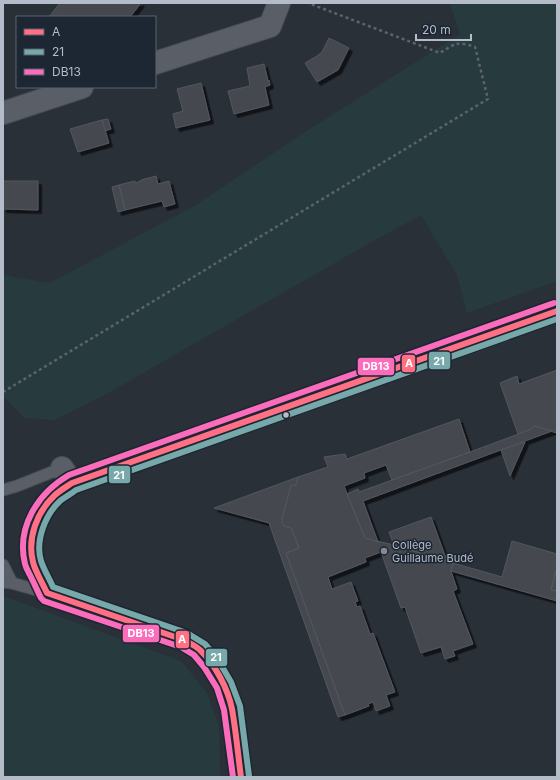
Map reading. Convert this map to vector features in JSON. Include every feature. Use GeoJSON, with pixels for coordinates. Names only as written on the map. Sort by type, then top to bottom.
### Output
{"type":"FeatureCollection","features":[{"type":"Feature","properties":{"kind":"street"},"geometry":{"type":"LineString","coordinates":[[156,63],[270,26],[279,3]]}},
{"type":"Feature","properties":{"kind":"street"},"geometry":{"type":"LineString","coordinates":[[3,113],[79,88]]}},
{"type":"Feature","properties":{"kind":"street"},"geometry":{"type":"LineString","coordinates":[[67,476],[557,311]]}},
{"type":"Feature","properties":{"kind":"lane"},"geometry":{"type":"LineString","coordinates":[[3,490],[67,476]]}},
{"type":"Feature","properties":{"kind":"lane"},"geometry":{"type":"LineString","coordinates":[[47,593],[33,562],[31,544],[35,525],[42,511],[67,476]]}},
{"type":"Feature","properties":{"kind":"lane"},"geometry":{"type":"LineString","coordinates":[[3,565],[8,582],[47,593],[184,640],[199,649],[218,674],[228,696],[232,708],[240,769]]}},
{"type":"Feature","properties":{"kind":"path"},"geometry":{"type":"LineString","coordinates":[[3,392],[488,99],[475,47],[463,43],[455,44],[440,53],[308,3]]}},
{"type":"Feature","properties":{"kind":"green space"},"geometry":{"type":"Polygon","coordinates":[[[450,3],[557,3],[557,281],[467,313],[457,275],[421,215],[112,391],[54,420],[25,418],[3,396],[3,275],[50,283],[196,205],[302,134],[460,34],[450,3]]]}},
{"type":"Feature","properties":{"kind":"green space"},"geometry":{"type":"Polygon","coordinates":[[[3,596],[181,661],[207,693],[219,726],[220,777],[3,777],[3,596]]]}},
{"type":"Feature","properties":{"kind":"building"},"geometry":{"type":"Polygon","coordinates":[[[60,3],[141,3],[131,16],[50,16],[60,3]]]}},
{"type":"Feature","properties":{"kind":"building"},"geometry":{"type":"Polygon","coordinates":[[[329,38],[349,48],[338,70],[317,82],[305,63],[322,52],[329,38]]]}},
{"type":"Feature","properties":{"kind":"building"},"geometry":{"type":"Polygon","coordinates":[[[264,64],[270,85],[265,87],[269,105],[234,114],[228,91],[250,86],[247,68],[264,64]]]}},
{"type":"Feature","properties":{"kind":"building"},"geometry":{"type":"Polygon","coordinates":[[[201,83],[210,120],[176,128],[173,114],[183,111],[177,89],[201,83]]]}},
{"type":"Feature","properties":{"kind":"building"},"geometry":{"type":"Polygon","coordinates":[[[108,119],[111,129],[105,131],[102,120],[108,119]]]}},
{"type":"Feature","properties":{"kind":"building"},"geometry":{"type":"Polygon","coordinates":[[[102,120],[109,143],[78,152],[70,129],[102,120]]]}},
{"type":"Feature","properties":{"kind":"building"},"geometry":{"type":"Polygon","coordinates":[[[156,176],[158,184],[169,181],[175,204],[164,207],[162,201],[125,210],[119,185],[135,181],[135,183],[156,176]]]}},
{"type":"Feature","properties":{"kind":"building"},"geometry":{"type":"Polygon","coordinates":[[[3,181],[38,181],[38,210],[3,209],[3,181]]]}},
{"type":"Feature","properties":{"kind":"building"},"geometry":{"type":"Polygon","coordinates":[[[119,185],[125,210],[118,212],[112,187],[119,185]]]}},
{"type":"Feature","properties":{"kind":"building"},"geometry":{"type":"Polygon","coordinates":[[[557,370],[557,433],[534,426],[532,429],[518,434],[500,383],[517,376],[519,384],[557,370]]]}},
{"type":"Feature","properties":{"kind":"building"},"geometry":{"type":"Polygon","coordinates":[[[459,419],[470,452],[392,480],[386,465],[364,473],[365,478],[344,486],[365,538],[453,563],[451,571],[457,589],[453,591],[473,644],[453,651],[455,656],[445,659],[441,647],[421,653],[405,607],[401,608],[381,552],[365,558],[366,562],[328,577],[332,589],[351,582],[358,601],[355,602],[357,607],[360,606],[370,634],[373,633],[395,692],[386,695],[390,706],[376,711],[373,702],[368,704],[369,706],[345,715],[286,553],[299,548],[291,528],[284,526],[282,522],[291,485],[296,485],[298,477],[328,467],[324,457],[345,454],[347,459],[459,419]]]}},
{"type":"Feature","properties":{"kind":"building"},"geometry":{"type":"Polygon","coordinates":[[[534,426],[552,431],[363,501],[378,542],[365,538],[347,494],[358,489],[359,492],[470,452],[532,429],[534,426]]]}},
{"type":"Feature","properties":{"kind":"building"},"geometry":{"type":"Polygon","coordinates":[[[525,442],[510,476],[501,450],[525,442]]]}},
{"type":"Feature","properties":{"kind":"building"},"geometry":{"type":"Polygon","coordinates":[[[298,477],[296,485],[291,485],[282,522],[284,526],[291,528],[299,548],[286,553],[345,715],[338,717],[269,523],[214,508],[298,477]]]}},
{"type":"Feature","properties":{"kind":"building"},"geometry":{"type":"Polygon","coordinates":[[[431,517],[447,561],[394,545],[389,532],[431,517]]]}},
{"type":"Feature","properties":{"kind":"building"},"geometry":{"type":"Polygon","coordinates":[[[512,541],[557,554],[557,567],[551,590],[557,591],[557,601],[451,571],[453,563],[502,577],[512,541]]]}},
{"type":"Feature","properties":{"kind":"building"},"geometry":{"type":"Polygon","coordinates":[[[557,567],[557,591],[551,590],[557,567]]]}},
{"type":"Feature","properties":{"kind":"transit line","name":"DB13"},"geometry":{"type":"LineString","coordinates":[[233,777],[224,710],[217,688],[204,667],[194,655],[181,647],[44,601],[41,598],[26,567],[23,550],[27,524],[39,501],[58,482],[69,475],[554,303]]}},
{"type":"Feature","properties":{"kind":"transit line","name":"A"},"geometry":{"type":"LineString","coordinates":[[241,777],[235,726],[230,701],[216,670],[200,650],[184,640],[47,593],[35,569],[31,553],[31,544],[38,518],[48,502],[56,494],[72,483],[557,311]]}},
{"type":"Feature","properties":{"kind":"transit line","name":"21"},"geometry":{"type":"LineString","coordinates":[[249,776],[240,706],[231,682],[217,658],[205,644],[187,633],[53,587],[42,564],[39,553],[40,537],[50,513],[60,501],[76,490],[557,319]]}},
{"type":"Feature","properties":{"kind":"place","name":"Collège Guillaume Budé"},"geometry":{"type":"Point","coordinates":[384,551]}}]}
